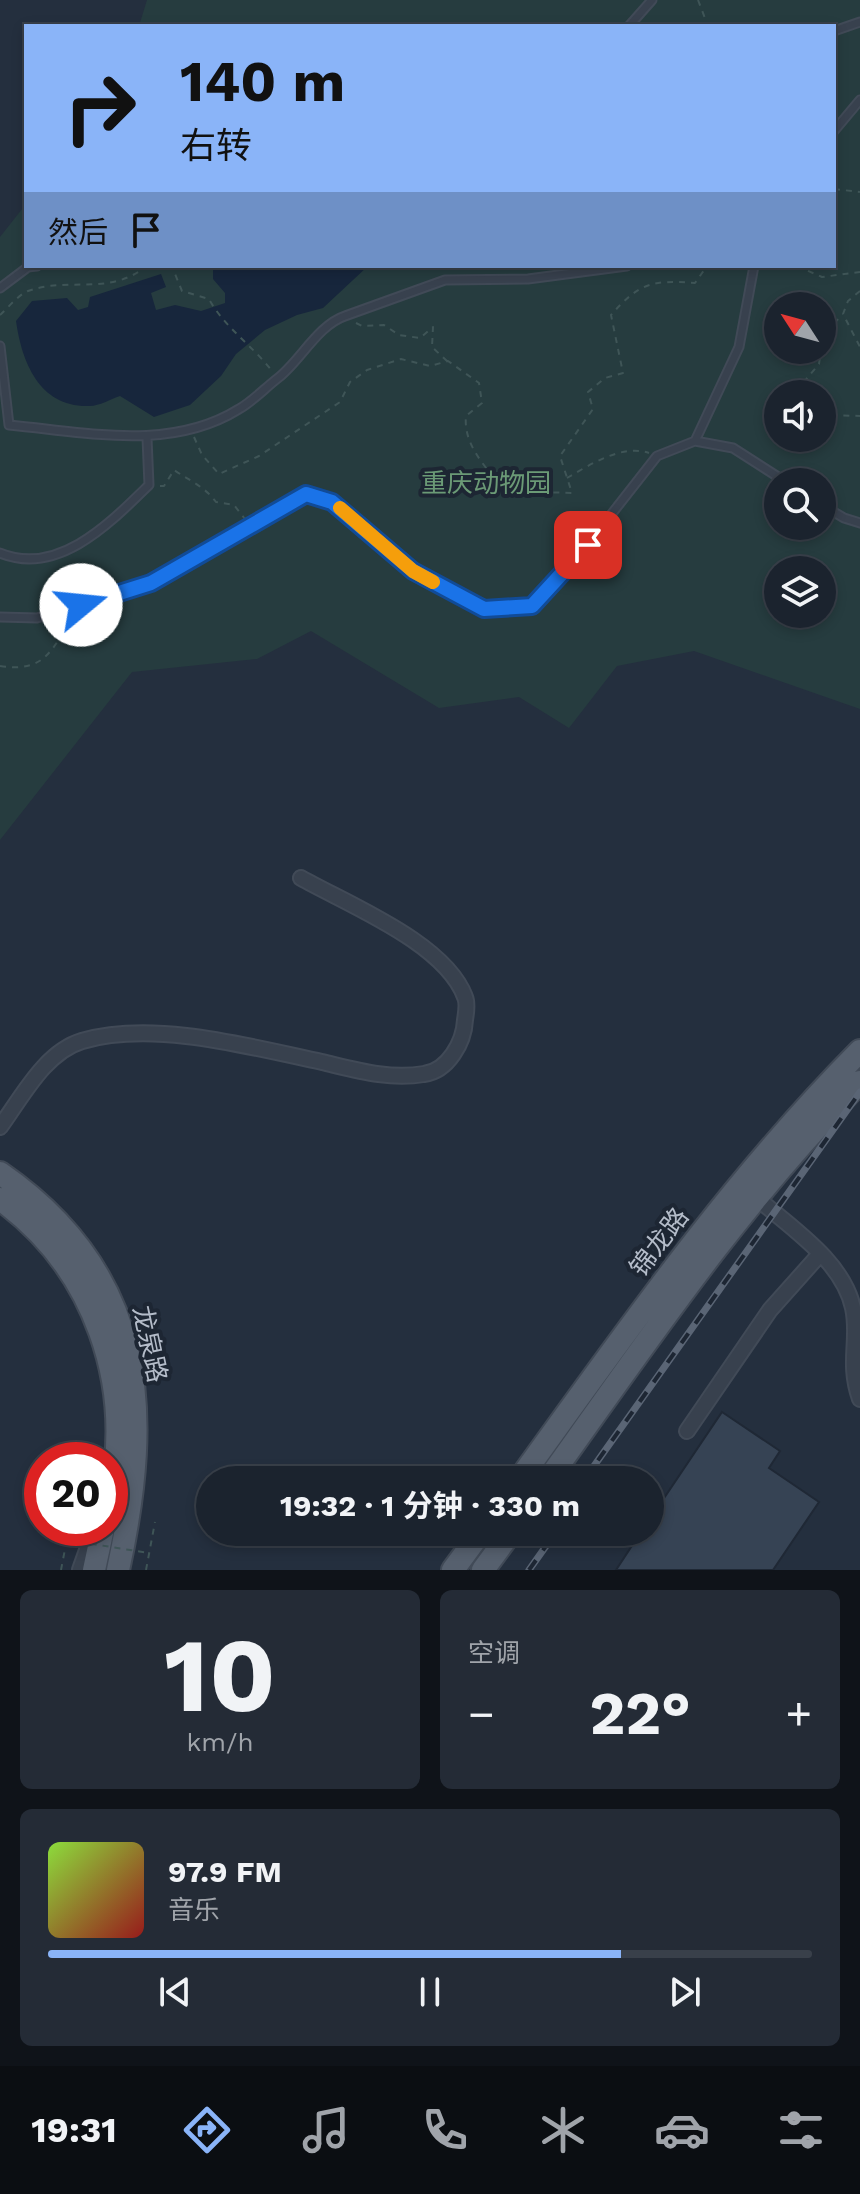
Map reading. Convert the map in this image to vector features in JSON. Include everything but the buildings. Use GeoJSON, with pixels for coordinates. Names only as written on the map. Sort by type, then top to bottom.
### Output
{"type":"FeatureCollection","features":[{"type":"Feature","properties":{"kind":"main road","name":"锦龙路"},"geometry":{"type":"LineString","coordinates":[[529,1466],[686,1250],[804,1108],[860,1051]]}},
{"type":"Feature","properties":{"kind":"main road","name":"锦龙路"},"geometry":{"type":"LineString","coordinates":[[558,1466],[703,1263],[820,1122],[860,1082]]}},
{"type":"Feature","properties":{"kind":"main road","name":"龙泉路"},"geometry":{"type":"LineString","coordinates":[[0,1173],[38,1200],[77,1240],[111,1297],[132,1369],[134,1420],[130,1515],[118,1570]]}},
{"type":"Feature","properties":{"kind":"main road","name":"龙泉路"},"geometry":{"type":"LineString","coordinates":[[0,1199],[23,1216],[59,1254],[93,1307],[113,1373],[113,1442]]}},
{"type":"Feature","properties":{"kind":"main road"},"geometry":{"type":"LineString","coordinates":[[94,1570],[99,1546]]}},
{"type":"Feature","properties":{"kind":"main road"},"geometry":{"type":"LineString","coordinates":[[455,1566],[470,1546]]}},
{"type":"Feature","properties":{"kind":"main road"},"geometry":{"type":"LineString","coordinates":[[483,1570],[501,1546]]}},
{"type":"Feature","properties":{"kind":"street"},"geometry":{"type":"LineString","coordinates":[[0,1127],[54,1057],[66,1047],[94,1038],[148,1033],[262,1049],[386,1076],[428,1074],[454,1055],[465,1030],[467,999],[452,972],[394,930],[301,878]]}},
{"type":"Feature","properties":{"kind":"street"},"geometry":{"type":"LineString","coordinates":[[757,1198],[820,1254],[841,1278],[853,1307],[852,1357],[860,1399]]}},
{"type":"Feature","properties":{"kind":"street"},"geometry":{"type":"LineString","coordinates":[[687,1431],[770,1310],[820,1254]]}},
{"type":"Feature","properties":{"kind":"street"},"geometry":{"type":"LineString","coordinates":[[128,1570],[130,1515]]}},
{"type":"Feature","properties":{"kind":"street"},"geometry":{"type":"LineString","coordinates":[[82,1570],[90,1546]]}},
{"type":"Feature","properties":{"kind":"lane"},"geometry":{"type":"LineString","coordinates":[[631,24],[652,0]]}},
{"type":"Feature","properties":{"kind":"lane"},"geometry":{"type":"LineString","coordinates":[[836,30],[860,22]]}},
{"type":"Feature","properties":{"kind":"lane"},"geometry":{"type":"LineString","coordinates":[[836,129],[860,100]]}},
{"type":"Feature","properties":{"kind":"lane"},"geometry":{"type":"LineString","coordinates":[[0,288],[27,268]]}},
{"type":"Feature","properties":{"kind":"lane"},"geometry":{"type":"LineString","coordinates":[[0,346],[9,425],[147,438],[191,429],[238,410],[294,365],[334,320],[445,280],[528,279],[612,268]]}},
{"type":"Feature","properties":{"kind":"lane"},"geometry":{"type":"LineString","coordinates":[[695,441],[739,347],[754,268]]}},
{"type":"Feature","properties":{"kind":"lane"},"geometry":{"type":"LineString","coordinates":[[0,553],[20,561],[62,555],[149,485],[147,438]]}},
{"type":"Feature","properties":{"kind":"lane"},"geometry":{"type":"LineString","coordinates":[[0,617],[37,618],[151,583],[306,494],[332,502],[413,571],[484,609],[532,606],[570,567],[657,456],[695,441],[733,448],[764,468]]}},
{"type":"Feature","properties":{"kind":"lane"},"geometry":{"type":"LineString","coordinates":[[836,512],[860,523]]}},
{"type":"Feature","properties":{"kind":"path"},"geometry":{"type":"LineString","coordinates":[[698,0],[707,24]]}},
{"type":"Feature","properties":{"kind":"path"},"geometry":{"type":"LineString","coordinates":[[836,189],[860,192]]}},
{"type":"Feature","properties":{"kind":"path"},"geometry":{"type":"LineString","coordinates":[[0,315],[25,291],[60,286],[101,287],[136,275],[145,268]]}},
{"type":"Feature","properties":{"kind":"path"},"geometry":{"type":"LineString","coordinates":[[171,268],[182,291],[209,299],[217,314],[257,351],[277,379]]}},
{"type":"Feature","properties":{"kind":"path"},"geometry":{"type":"LineString","coordinates":[[345,316],[362,326],[384,325],[399,335],[420,338],[433,327],[432,347],[479,383],[482,403],[466,416],[465,432],[477,456],[505,491],[572,493],[560,456],[593,409],[588,392],[605,378],[623,373],[611,315],[624,300],[657,281],[695,283],[706,268]]}},
{"type":"Feature","properties":{"kind":"path"},"geometry":{"type":"LineString","coordinates":[[802,268],[822,277],[860,272]]}},
{"type":"Feature","properties":{"kind":"path"},"geometry":{"type":"LineString","coordinates":[[836,321],[848,301],[860,291]]}},
{"type":"Feature","properties":{"kind":"path"},"geometry":{"type":"LineString","coordinates":[[843,314],[860,347]]}},
{"type":"Feature","properties":{"kind":"path"},"geometry":{"type":"LineString","coordinates":[[191,429],[202,455],[219,474],[259,456],[340,402],[350,382],[367,370],[401,359],[430,366],[448,361]]}},
{"type":"Feature","properties":{"kind":"path"},"geometry":{"type":"LineString","coordinates":[[806,380],[819,364]]}},
{"type":"Feature","properties":{"kind":"path"},"geometry":{"type":"LineString","coordinates":[[836,415],[860,416]]}},
{"type":"Feature","properties":{"kind":"path"},"geometry":{"type":"LineString","coordinates":[[567,478],[597,461],[635,448],[657,456]]}},
{"type":"Feature","properties":{"kind":"path"},"geometry":{"type":"LineString","coordinates":[[149,485],[164,486],[174,470],[203,486],[216,502],[234,505],[250,526]]}},
{"type":"Feature","properties":{"kind":"path"},"geometry":{"type":"LineString","coordinates":[[0,666],[19,669],[38,665],[50,653],[81,605]]}},
{"type":"Feature","properties":{"kind":"path"},"geometry":{"type":"LineString","coordinates":[[146,1570],[155,1522]]}},
{"type":"Feature","properties":{"kind":"path"},"geometry":{"type":"LineString","coordinates":[[61,1570],[66,1546]]}},
{"type":"Feature","properties":{"kind":"path"},"geometry":{"type":"LineString","coordinates":[[105,1546],[149,1553]]}},
{"type":"Feature","properties":{"kind":"green space","name":"重庆动物园"},"geometry":{"type":"Polygon","coordinates":[[[147,0],[860,0],[860,709],[694,651],[617,666],[569,728],[519,697],[439,708],[311,631],[257,659],[132,672],[0,840],[0,237],[24,207],[24,268],[836,268],[836,24],[140,24],[147,0]]]}},
{"type":"Feature","properties":{"kind":"water"},"geometry":{"type":"Polygon","coordinates":[[[213,268],[366,268],[323,308],[297,315],[265,330],[236,354],[221,376],[190,405],[154,417],[120,396],[94,406],[73,405],[58,399],[36,380],[29,367],[16,321],[32,301],[67,298],[78,310],[88,307],[90,297],[161,274],[166,287],[151,293],[156,310],[175,305],[201,311],[225,303],[225,293],[213,279],[213,268]]]}},
{"type":"Feature","properties":{"kind":"railway"},"geometry":{"type":"LineString","coordinates":[[594,1466],[860,1092]]}},
{"type":"Feature","properties":{"kind":"railway"},"geometry":{"type":"LineString","coordinates":[[529,1570],[546,1546]]}},
{"type":"Feature","properties":{"kind":"slow traffic"},"geometry":{"type":"LineString","coordinates":[[340,508],[413,571],[433,582]]}},
{"type":"Feature","properties":{"kind":"route"},"geometry":{"type":"LineString","coordinates":[[81,605],[151,583],[306,494],[332,502],[413,571],[484,609],[532,606],[588,545]]}}]}
